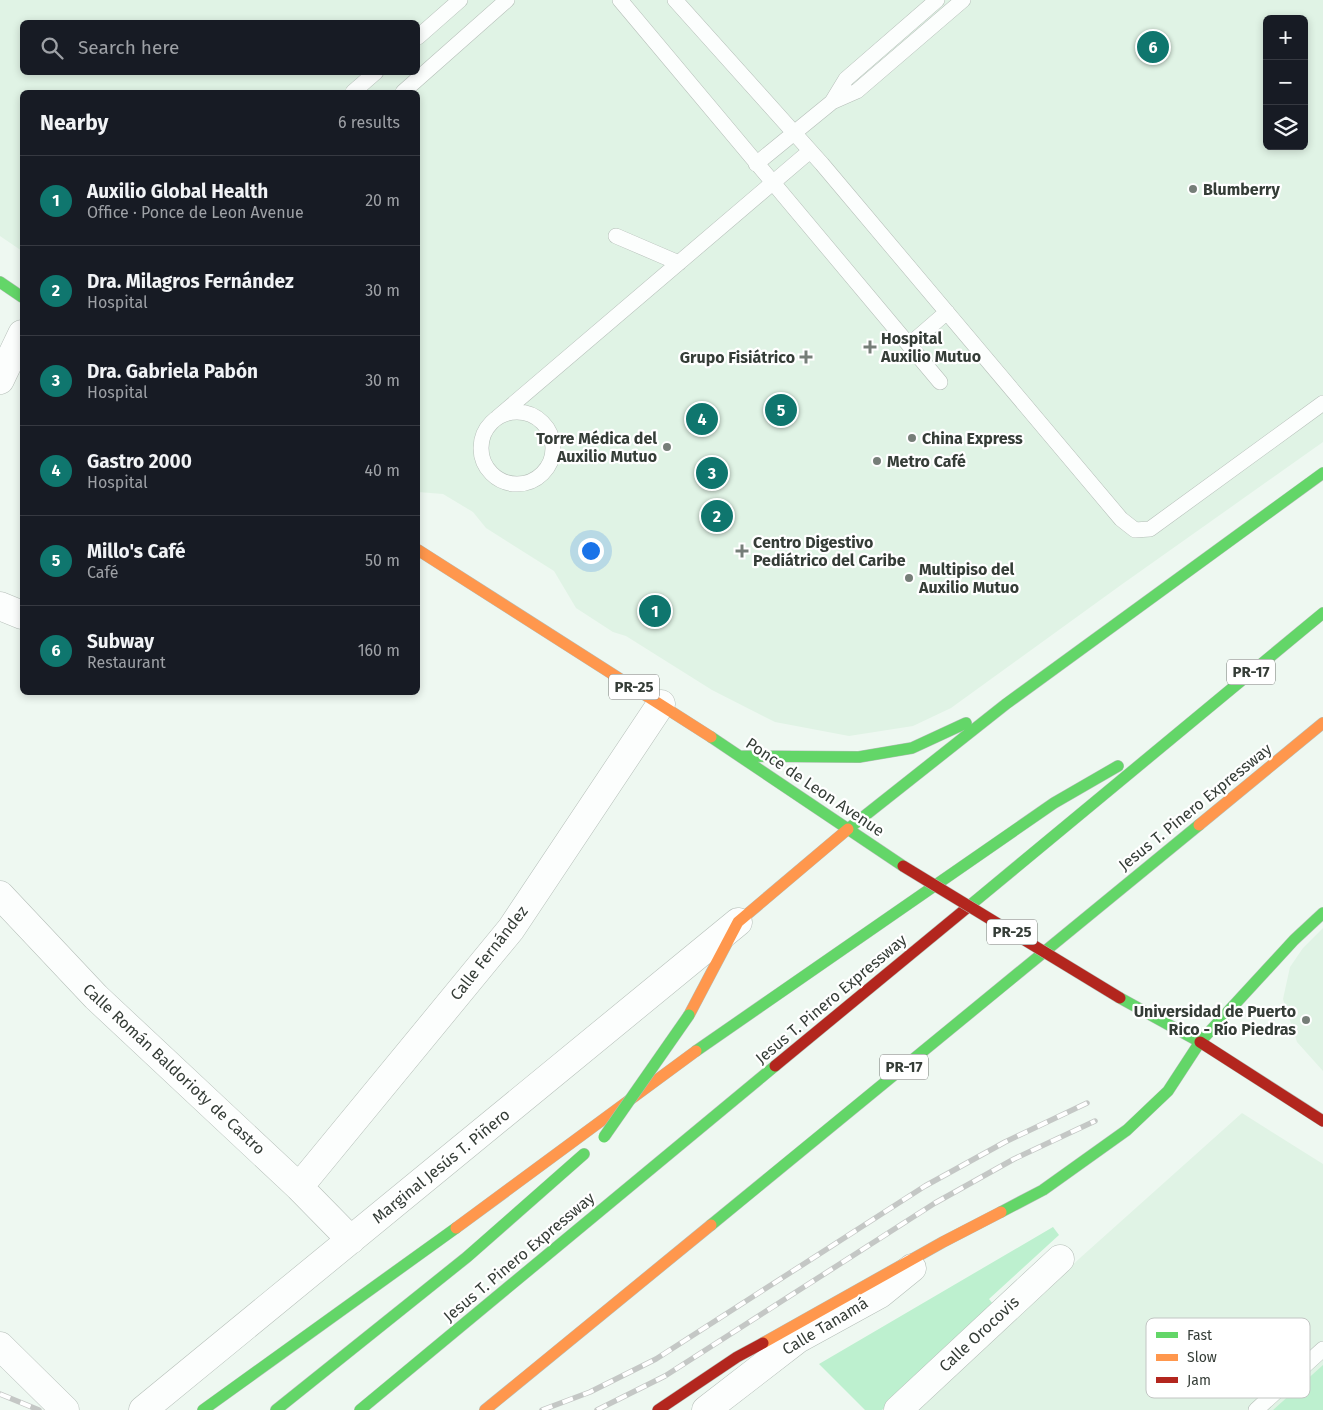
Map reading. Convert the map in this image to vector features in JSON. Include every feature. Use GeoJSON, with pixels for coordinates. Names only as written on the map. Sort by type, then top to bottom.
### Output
{"type":"FeatureCollection","features":[{"type":"Feature","properties":{"kind":"main road"},"geometry":{"type":"LineString","coordinates":[[0,282],[20,296]]}},
{"type":"Feature","properties":{"kind":"main road"},"geometry":{"type":"LineString","coordinates":[[276,1410],[467,1258],[597,1143],[689,1015],[738,922],[848,829],[1006,704],[1323,472]]}},
{"type":"Feature","properties":{"kind":"main road","name":"Ponce de Leon Avenue"},"geometry":{"type":"LineString","coordinates":[[420,551],[740,756],[903,866],[1120,998],[1200,1042]]}},
{"type":"Feature","properties":{"kind":"main road","name":"Jesus T. Pinero Expressway"},"geometry":{"type":"LineString","coordinates":[[360,1410],[1323,613]]}},
{"type":"Feature","properties":{"kind":"main road"},"geometry":{"type":"LineString","coordinates":[[740,756],[860,757],[912,748],[1006,704]]}},
{"type":"Feature","properties":{"kind":"main road","name":"Jesus T. Pinero Expressway"},"geometry":{"type":"LineString","coordinates":[[485,1410],[1323,723]]}},
{"type":"Feature","properties":{"kind":"main road"},"geometry":{"type":"LineString","coordinates":[[203,1410],[396,1273],[713,1040],[1045,808],[1180,731]]}},
{"type":"Feature","properties":{"kind":"main road"},"geometry":{"type":"LineString","coordinates":[[658,1410],[737,1357],[943,1242],[1043,1190],[1127,1130],[1168,1091],[1200,1042],[1294,940],[1323,914]]}},
{"type":"Feature","properties":{"kind":"main road","name":"PR-25"},"geometry":{"type":"LineString","coordinates":[[1200,1042],[1323,1121]]}},
{"type":"Feature","properties":{"kind":"street"},"geometry":{"type":"LineString","coordinates":[[0,380],[20,338]]}},
{"type":"Feature","properties":{"kind":"street"},"geometry":{"type":"LineString","coordinates":[[0,606],[20,614]]}},
{"type":"Feature","properties":{"kind":"street","name":"Calle Fernández"},"geometry":{"type":"LineString","coordinates":[[299,1187],[511,929],[660,704]]}},
{"type":"Feature","properties":{"kind":"street","name":"Calle Román Baldorioty de Castro"},"geometry":{"type":"LineString","coordinates":[[0,895],[96,997],[299,1187],[351,1240]]}},
{"type":"Feature","properties":{"kind":"street","name":"Marginal Jesús T. Piñero"},"geometry":{"type":"LineString","coordinates":[[143,1410],[738,922]]}},
{"type":"Feature","properties":{"kind":"street","name":"Calle Tanamá"},"geometry":{"type":"LineString","coordinates":[[706,1410],[798,1339],[880,1294],[943,1242]]}},
{"type":"Feature","properties":{"kind":"street","name":"Calle Orocovis"},"geometry":{"type":"LineString","coordinates":[[898,1410],[1060,1259]]}},
{"type":"Feature","properties":{"kind":"street"},"geometry":{"type":"LineString","coordinates":[[0,1346],[65,1410]]}},
{"type":"Feature","properties":{"kind":"lane"},"geometry":{"type":"LineString","coordinates":[[420,35],[460,0]]}},
{"type":"Feature","properties":{"kind":"lane"},"geometry":{"type":"LineString","coordinates":[[406,90],[507,0]]}},
{"type":"Feature","properties":{"kind":"lane"},"geometry":{"type":"LineString","coordinates":[[620,0],[940,382]]}},
{"type":"Feature","properties":{"kind":"lane"},"geometry":{"type":"LineString","coordinates":[[675,0],[810,151],[1121,520],[1134,530],[1150,528],[1323,403]]}},
{"type":"Feature","properties":{"kind":"lane"},"geometry":{"type":"LineString","coordinates":[[832,102],[846,79],[937,0]]}},
{"type":"Feature","properties":{"kind":"lane"},"geometry":{"type":"LineString","coordinates":[[756,164],[832,102],[857,92],[963,0]]}},
{"type":"Feature","properties":{"kind":"lane"},"geometry":{"type":"LineString","coordinates":[[355,90],[373,75]]}},
{"type":"Feature","properties":{"kind":"lane"},"geometry":{"type":"LineString","coordinates":[[498,417],[509,412],[533,415],[550,432],[554,444],[553,456],[548,468],[529,483],[517,485],[506,483],[495,478],[486,469],[480,447],[483,435],[489,425],[498,417],[679,263],[772,183],[810,151]]}},
{"type":"Feature","properties":{"kind":"lane"},"geometry":{"type":"LineString","coordinates":[[616,236],[679,263]]}},
{"type":"Feature","properties":{"kind":"lane"},"geometry":{"type":"LineString","coordinates":[[909,345],[947,312]]}},
{"type":"Feature","properties":{"kind":"lane"},"geometry":{"type":"LineString","coordinates":[[1310,1361],[1323,1349]]}},
{"type":"Feature","properties":{"kind":"lane"},"geometry":{"type":"LineString","coordinates":[[1256,1410],[1269,1398]]}},
{"type":"Feature","properties":{"kind":"shaded area","name":"Hospital Auxilio Mutuo"},"geometry":{"type":"Polygon","coordinates":[[[0,0],[1323,0],[1323,442],[951,708],[913,726],[849,736],[775,722],[712,690],[626,636],[613,632],[576,608],[554,571],[486,528],[473,512],[443,494],[420,492],[420,90],[20,90],[20,250],[0,236],[0,0]]]}},
{"type":"Feature","properties":{"kind":"shaded area","name":"Universidad de Puerto Rico - Río Piedras"},"geometry":{"type":"Polygon","coordinates":[[[1323,928],[1323,1071],[1297,1042],[1283,999],[1290,967],[1303,948],[1323,928]]]}},
{"type":"Feature","properties":{"kind":"shaded area"},"geometry":{"type":"Polygon","coordinates":[[[1242,1113],[1323,1164],[1323,1410],[915,1410],[1080,1258],[1242,1113]]]}},
{"type":"Feature","properties":{"kind":"green space"},"geometry":{"type":"Polygon","coordinates":[[[1053,1227],[1059,1235],[989,1299],[993,1304],[882,1410],[865,1410],[819,1364],[1053,1227]]]}},
{"type":"Feature","properties":{"kind":"green space"},"geometry":{"type":"Polygon","coordinates":[[[1323,1365],[1323,1410],[1273,1410],[1286,1398],[1310,1398],[1310,1377],[1323,1365]]]}},
{"type":"Feature","properties":{"kind":"railway"},"geometry":{"type":"LineString","coordinates":[[542,1410],[590,1392],[656,1359],[925,1186],[1005,1142],[1087,1103]]}},
{"type":"Feature","properties":{"kind":"railway"},"geometry":{"type":"LineString","coordinates":[[597,1410],[665,1376],[935,1203],[1014,1159],[1095,1121]]}},
{"type":"Feature","properties":{"kind":"railway"},"geometry":{"type":"LineString","coordinates":[[0,1394],[39,1410]]}},
{"type":"Feature","properties":{"kind":"traffic: fast"},"geometry":{"type":"LineString","coordinates":[[0,282],[20,296]]}},
{"type":"Feature","properties":{"kind":"traffic: fast"},"geometry":{"type":"LineString","coordinates":[[848,829],[1006,704],[1323,473]]}},
{"type":"Feature","properties":{"kind":"traffic: fast"},"geometry":{"type":"LineString","coordinates":[[968,907],[1323,613]]}},
{"type":"Feature","properties":{"kind":"traffic: fast"},"geometry":{"type":"LineString","coordinates":[[740,756],[859,757],[912,748],[966,723]]}},
{"type":"Feature","properties":{"kind":"traffic: fast"},"geometry":{"type":"LineString","coordinates":[[711,737],[903,866]]}},
{"type":"Feature","properties":{"kind":"traffic: fast"},"geometry":{"type":"LineString","coordinates":[[696,1051],[1054,803],[1118,766]]}},
{"type":"Feature","properties":{"kind":"traffic: fast"},"geometry":{"type":"LineString","coordinates":[[711,1225],[1199,825]]}},
{"type":"Feature","properties":{"kind":"traffic: fast"},"geometry":{"type":"LineString","coordinates":[[1001,1212],[1043,1190],[1127,1130],[1168,1091],[1200,1042],[1294,940],[1323,913]]}},
{"type":"Feature","properties":{"kind":"traffic: fast"},"geometry":{"type":"LineString","coordinates":[[1120,998],[1200,1042]]}},
{"type":"Feature","properties":{"kind":"traffic: fast"},"geometry":{"type":"LineString","coordinates":[[604,1137],[689,1015]]}},
{"type":"Feature","properties":{"kind":"traffic: fast"},"geometry":{"type":"LineString","coordinates":[[360,1410],[775,1066]]}},
{"type":"Feature","properties":{"kind":"traffic: fast"},"geometry":{"type":"LineString","coordinates":[[276,1410],[467,1257],[584,1154]]}},
{"type":"Feature","properties":{"kind":"traffic: fast"},"geometry":{"type":"LineString","coordinates":[[203,1410],[456,1228]]}},
{"type":"Feature","properties":{"kind":"traffic: slow"},"geometry":{"type":"LineString","coordinates":[[420,551],[711,737]]}},
{"type":"Feature","properties":{"kind":"traffic: slow"},"geometry":{"type":"LineString","coordinates":[[1199,825],[1323,723]]}},
{"type":"Feature","properties":{"kind":"traffic: slow"},"geometry":{"type":"LineString","coordinates":[[689,1015],[738,922],[848,829]]}},
{"type":"Feature","properties":{"kind":"traffic: slow"},"geometry":{"type":"LineString","coordinates":[[456,1228],[696,1051]]}},
{"type":"Feature","properties":{"kind":"traffic: slow"},"geometry":{"type":"LineString","coordinates":[[763,1343],[943,1242],[1001,1212]]}},
{"type":"Feature","properties":{"kind":"traffic: slow"},"geometry":{"type":"LineString","coordinates":[[485,1410],[711,1225]]}},
{"type":"Feature","properties":{"kind":"traffic: jam"},"geometry":{"type":"LineString","coordinates":[[903,866],[1120,998]]}},
{"type":"Feature","properties":{"kind":"traffic: jam"},"geometry":{"type":"LineString","coordinates":[[775,1066],[968,907]]}},
{"type":"Feature","properties":{"kind":"traffic: jam"},"geometry":{"type":"LineString","coordinates":[[1200,1042],[1323,1121]]}},
{"type":"Feature","properties":{"kind":"traffic: jam"},"geometry":{"type":"LineString","coordinates":[[658,1410],[737,1357],[763,1343]]}},
{"type":"Feature","properties":{"kind":"place","name":"Subway"},"geometry":{"type":"Point","coordinates":[1153,47]}},
{"type":"Feature","properties":{"kind":"place","name":"Blumberry"},"geometry":{"type":"Point","coordinates":[1193,189]}},
{"type":"Feature","properties":{"kind":"place","name":"Hospital Auxilio Mutuo"},"geometry":{"type":"Point","coordinates":[870,347]}},
{"type":"Feature","properties":{"kind":"place","name":"Grupo Fisiátrico"},"geometry":{"type":"Point","coordinates":[806,357]}},
{"type":"Feature","properties":{"kind":"place","name":"Millo's Café"},"geometry":{"type":"Point","coordinates":[781,410]}},
{"type":"Feature","properties":{"kind":"place","name":"Gastro 2000"},"geometry":{"type":"Point","coordinates":[702,419]}},
{"type":"Feature","properties":{"kind":"place","name":"China Express"},"geometry":{"type":"Point","coordinates":[912,438]}},
{"type":"Feature","properties":{"kind":"place","name":"Torre Médica del Auxilio Mutuo"},"geometry":{"type":"Point","coordinates":[667,447]}},
{"type":"Feature","properties":{"kind":"place","name":"Metro Café"},"geometry":{"type":"Point","coordinates":[877,461]}},
{"type":"Feature","properties":{"kind":"place","name":"Dra. Gabriela Pabón"},"geometry":{"type":"Point","coordinates":[712,473]}},
{"type":"Feature","properties":{"kind":"place","name":"Dra. Milagros Fernández"},"geometry":{"type":"Point","coordinates":[717,516]}},
{"type":"Feature","properties":{"kind":"place","name":"Centro Digestivo Pediátrico del Caribe"},"geometry":{"type":"Point","coordinates":[742,551]}},
{"type":"Feature","properties":{"kind":"place","name":"Multipiso del Auxilio Mutuo"},"geometry":{"type":"Point","coordinates":[909,578]}},
{"type":"Feature","properties":{"kind":"place","name":"Auxilio Global Health"},"geometry":{"type":"Point","coordinates":[655,611]}},
{"type":"Feature","properties":{"kind":"place","name":"Universidad de Puerto Rico - Río Piedras"},"geometry":{"type":"Point","coordinates":[1306,1020]}}]}
